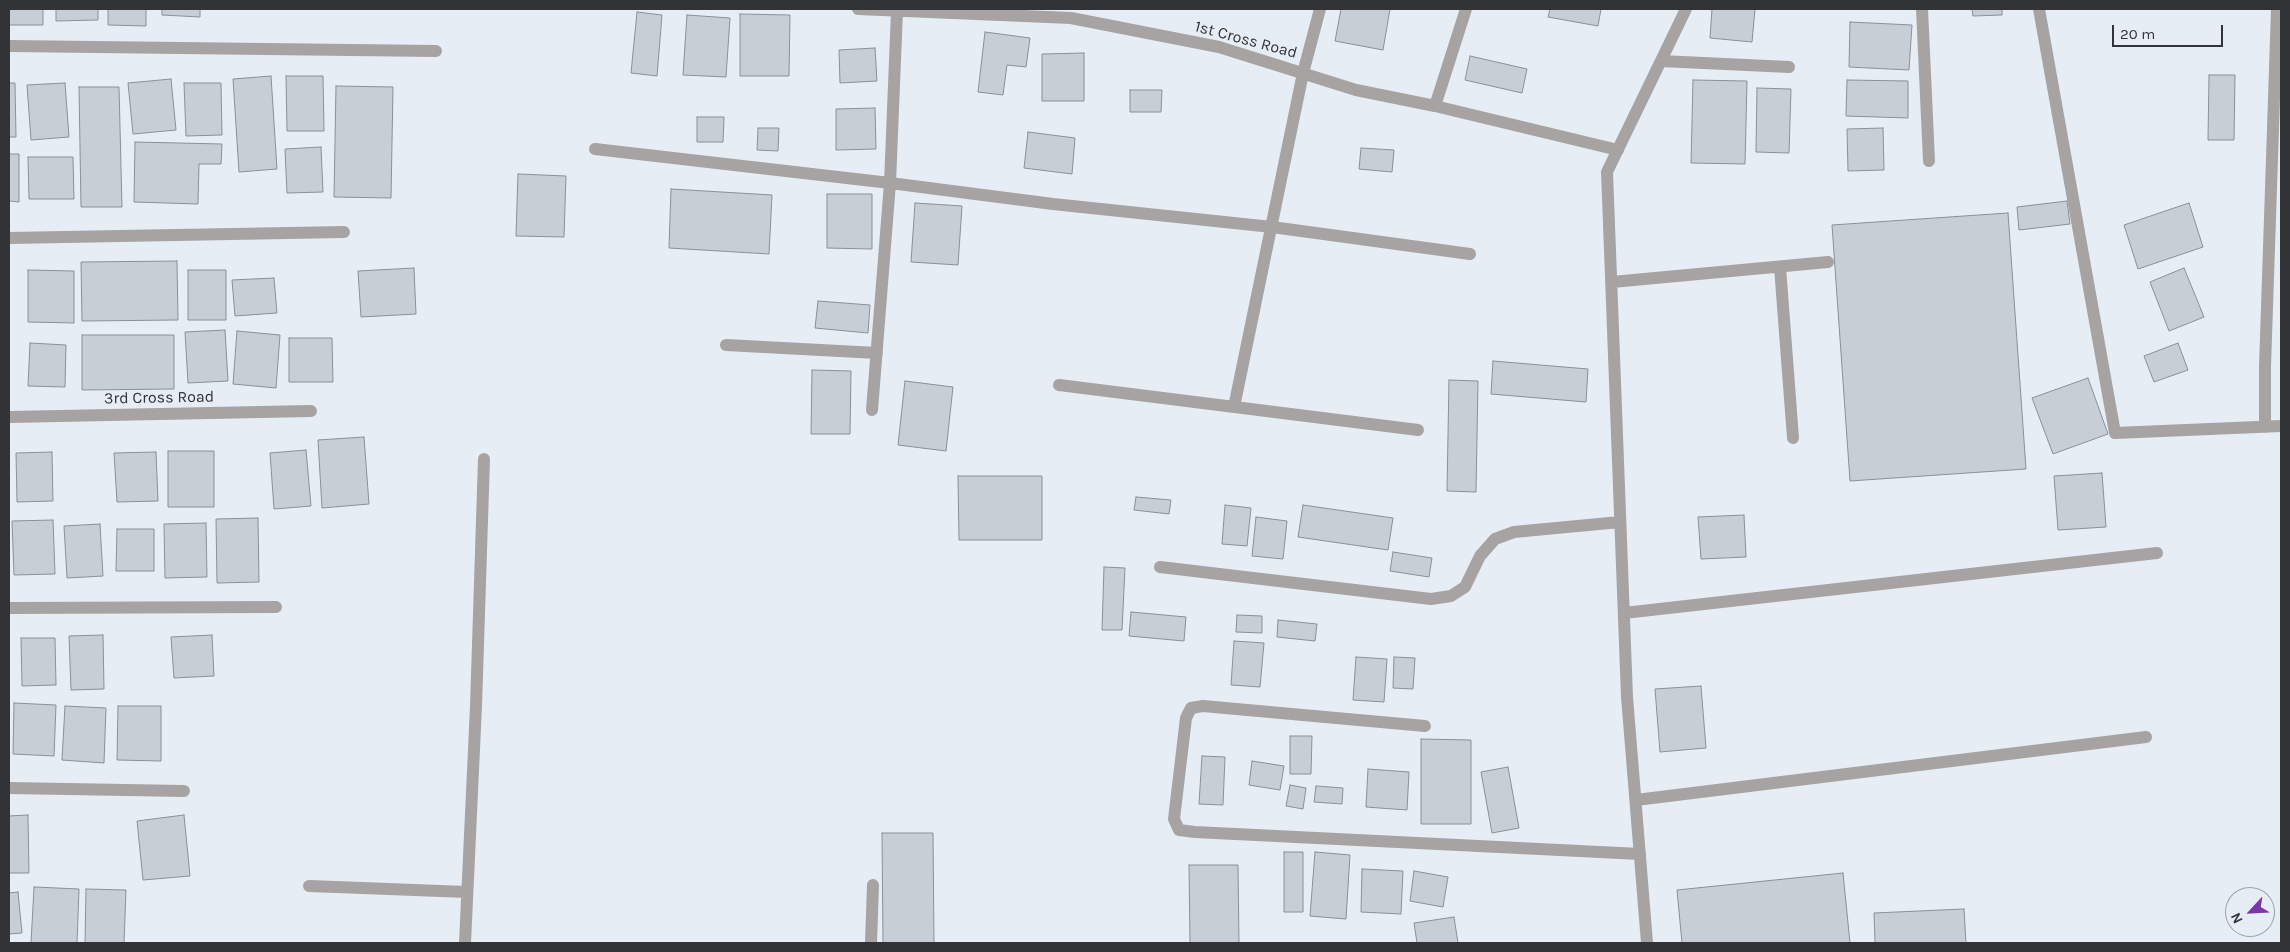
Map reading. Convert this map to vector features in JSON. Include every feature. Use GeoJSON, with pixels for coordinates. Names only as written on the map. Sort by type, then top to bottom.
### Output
{"type":"FeatureCollection","features":[{"type":"Feature","properties":{"kind":"street","name":"1st Cross Road"},"geometry":{"type":"LineString","coordinates":[[858,9],[1071,18],[1219,47],[1356,90],[1435,106],[1618,150]]}},
{"type":"Feature","properties":{"kind":"street"},"geometry":{"type":"LineString","coordinates":[[1234,407],[1303,73],[1320,9]]}},
{"type":"Feature","properties":{"kind":"street"},"geometry":{"type":"LineString","coordinates":[[1435,106],[1466,9]]}},
{"type":"Feature","properties":{"kind":"street"},"geometry":{"type":"LineString","coordinates":[[1647,943],[1627,698],[1607,172],[1686,9]]}},
{"type":"Feature","properties":{"kind":"street"},"geometry":{"type":"LineString","coordinates":[[1922,9],[1928,161]]}},
{"type":"Feature","properties":{"kind":"street"},"geometry":{"type":"LineString","coordinates":[[2039,9],[2115,433],[2281,426]]}},
{"type":"Feature","properties":{"kind":"street"},"geometry":{"type":"LineString","coordinates":[[2265,427],[2276,192],[2277,9]]}},
{"type":"Feature","properties":{"kind":"street"},"geometry":{"type":"LineString","coordinates":[[872,410],[890,183],[897,11]]}},
{"type":"Feature","properties":{"kind":"street"},"geometry":{"type":"LineString","coordinates":[[9,46],[436,51]]}},
{"type":"Feature","properties":{"kind":"street"},"geometry":{"type":"LineString","coordinates":[[1661,61],[1789,67]]}},
{"type":"Feature","properties":{"kind":"street"},"geometry":{"type":"LineString","coordinates":[[595,149],[1053,204],[1272,227],[1470,254]]}},
{"type":"Feature","properties":{"kind":"street"},"geometry":{"type":"LineString","coordinates":[[9,238],[344,232]]}},
{"type":"Feature","properties":{"kind":"street"},"geometry":{"type":"LineString","coordinates":[[1612,282],[1828,262]]}},
{"type":"Feature","properties":{"kind":"street"},"geometry":{"type":"LineString","coordinates":[[1780,267],[1793,438]]}},
{"type":"Feature","properties":{"kind":"street"},"geometry":{"type":"LineString","coordinates":[[726,345],[877,352]]}},
{"type":"Feature","properties":{"kind":"street"},"geometry":{"type":"LineString","coordinates":[[1059,385],[1418,430]]}},
{"type":"Feature","properties":{"kind":"street","name":"3rd Cross Road"},"geometry":{"type":"LineString","coordinates":[[9,417],[311,411]]}},
{"type":"Feature","properties":{"kind":"street"},"geometry":{"type":"LineString","coordinates":[[465,943],[484,459]]}},
{"type":"Feature","properties":{"kind":"street"},"geometry":{"type":"LineString","coordinates":[[1160,567],[1431,599],[1451,596],[1465,587],[1480,556],[1495,539],[1514,532],[1620,522]]}},
{"type":"Feature","properties":{"kind":"street"},"geometry":{"type":"LineString","coordinates":[[1624,613],[2157,553]]}},
{"type":"Feature","properties":{"kind":"street"},"geometry":{"type":"LineString","coordinates":[[9,608],[276,606]]}},
{"type":"Feature","properties":{"kind":"street"},"geometry":{"type":"LineString","coordinates":[[1424,726],[1203,706],[1192,708],[1186,718],[1174,820],[1179,830],[1195,832],[1640,854]]}},
{"type":"Feature","properties":{"kind":"street"},"geometry":{"type":"LineString","coordinates":[[1636,800],[2146,738]]}},
{"type":"Feature","properties":{"kind":"street"},"geometry":{"type":"LineString","coordinates":[[9,788],[184,791]]}},
{"type":"Feature","properties":{"kind":"street"},"geometry":{"type":"LineString","coordinates":[[871,943],[873,885]]}},
{"type":"Feature","properties":{"kind":"street"},"geometry":{"type":"LineString","coordinates":[[309,886],[468,892]]}},
{"type":"Feature","properties":{"kind":"building"},"geometry":{"type":"Polygon","coordinates":[[[9,9],[43,9],[43,25],[9,25],[9,9]]]}},
{"type":"Feature","properties":{"kind":"building"},"geometry":{"type":"Polygon","coordinates":[[[56,9],[98,9],[98,20],[56,21],[56,9]]]}},
{"type":"Feature","properties":{"kind":"building"},"geometry":{"type":"Polygon","coordinates":[[[108,9],[146,9],[146,26],[108,25],[108,9]]]}},
{"type":"Feature","properties":{"kind":"building"},"geometry":{"type":"Polygon","coordinates":[[[162,9],[200,9],[200,17],[162,15],[162,9]]]}},
{"type":"Feature","properties":{"kind":"building"},"geometry":{"type":"Polygon","coordinates":[[[1341,9],[1390,9],[1383,50],[1335,41],[1341,9]]]}},
{"type":"Feature","properties":{"kind":"building"},"geometry":{"type":"Polygon","coordinates":[[[1550,9],[1601,9],[1598,26],[1548,17],[1550,9]]]}},
{"type":"Feature","properties":{"kind":"building"},"geometry":{"type":"Polygon","coordinates":[[[1712,9],[1755,9],[1752,42],[1710,38],[1712,9]]]}},
{"type":"Feature","properties":{"kind":"building"},"geometry":{"type":"Polygon","coordinates":[[[1972,9],[2002,9],[2002,15],[1973,16],[1972,9]]]}},
{"type":"Feature","properties":{"kind":"building"},"geometry":{"type":"Polygon","coordinates":[[[637,12],[662,15],[657,76],[631,73],[637,12]]]}},
{"type":"Feature","properties":{"kind":"building"},"geometry":{"type":"Polygon","coordinates":[[[740,14],[790,15],[789,76],[740,76],[740,14]]]}},
{"type":"Feature","properties":{"kind":"building"},"geometry":{"type":"Polygon","coordinates":[[[687,15],[730,18],[726,77],[683,75],[687,15]]]}},
{"type":"Feature","properties":{"kind":"building"},"geometry":{"type":"Polygon","coordinates":[[[1850,22],[1912,25],[1909,70],[1849,67],[1850,22]]]}},
{"type":"Feature","properties":{"kind":"building"},"geometry":{"type":"Polygon","coordinates":[[[985,32],[1030,38],[1026,67],[1007,65],[1003,95],[978,92],[985,32]]]}},
{"type":"Feature","properties":{"kind":"building"},"geometry":{"type":"Polygon","coordinates":[[[875,48],[877,81],[840,83],[839,50],[875,48]]]}},
{"type":"Feature","properties":{"kind":"building"},"geometry":{"type":"Polygon","coordinates":[[[1084,53],[1084,101],[1042,101],[1042,54],[1084,53]]]}},
{"type":"Feature","properties":{"kind":"building"},"geometry":{"type":"Polygon","coordinates":[[[1470,56],[1527,69],[1522,93],[1465,80],[1470,56]]]}},
{"type":"Feature","properties":{"kind":"building"},"geometry":{"type":"Polygon","coordinates":[[[2209,75],[2235,75],[2234,140],[2208,140],[2209,75]]]}},
{"type":"Feature","properties":{"kind":"building"},"geometry":{"type":"Polygon","coordinates":[[[271,76],[277,169],[239,172],[233,79],[271,76]]]}},
{"type":"Feature","properties":{"kind":"building"},"geometry":{"type":"Polygon","coordinates":[[[286,76],[323,76],[324,131],[287,131],[286,76]]]}},
{"type":"Feature","properties":{"kind":"building"},"geometry":{"type":"Polygon","coordinates":[[[171,79],[176,130],[133,134],[128,83],[171,79]]]}},
{"type":"Feature","properties":{"kind":"building"},"geometry":{"type":"Polygon","coordinates":[[[1693,80],[1747,81],[1745,164],[1691,163],[1693,80]]]}},
{"type":"Feature","properties":{"kind":"building"},"geometry":{"type":"Polygon","coordinates":[[[1847,80],[1908,81],[1908,118],[1846,116],[1847,80]]]}},
{"type":"Feature","properties":{"kind":"building"},"geometry":{"type":"Polygon","coordinates":[[[9,83],[15,83],[16,137],[9,137],[9,83]]]}},
{"type":"Feature","properties":{"kind":"building"},"geometry":{"type":"Polygon","coordinates":[[[65,83],[69,137],[31,140],[27,85],[65,83]]]}},
{"type":"Feature","properties":{"kind":"building"},"geometry":{"type":"Polygon","coordinates":[[[184,83],[221,83],[222,135],[186,136],[184,83]]]}},
{"type":"Feature","properties":{"kind":"building"},"geometry":{"type":"Polygon","coordinates":[[[336,86],[393,87],[391,198],[334,197],[336,86]]]}},
{"type":"Feature","properties":{"kind":"building"},"geometry":{"type":"Polygon","coordinates":[[[79,87],[119,87],[122,207],[81,207],[79,87]]]}},
{"type":"Feature","properties":{"kind":"building"},"geometry":{"type":"Polygon","coordinates":[[[1757,88],[1791,89],[1789,153],[1756,152],[1757,88]]]}},
{"type":"Feature","properties":{"kind":"building"},"geometry":{"type":"Polygon","coordinates":[[[1130,90],[1162,90],[1161,112],[1130,112],[1130,90]]]}},
{"type":"Feature","properties":{"kind":"building"},"geometry":{"type":"Polygon","coordinates":[[[875,108],[876,149],[836,150],[836,109],[875,108]]]}},
{"type":"Feature","properties":{"kind":"building"},"geometry":{"type":"Polygon","coordinates":[[[697,117],[724,117],[723,142],[697,142],[697,117]]]}},
{"type":"Feature","properties":{"kind":"building"},"geometry":{"type":"Polygon","coordinates":[[[758,128],[779,128],[778,151],[757,150],[758,128]]]}},
{"type":"Feature","properties":{"kind":"building"},"geometry":{"type":"Polygon","coordinates":[[[1883,128],[1884,170],[1848,171],[1847,129],[1883,128]]]}},
{"type":"Feature","properties":{"kind":"building"},"geometry":{"type":"Polygon","coordinates":[[[1028,132],[1075,138],[1072,174],[1024,168],[1028,132]]]}},
{"type":"Feature","properties":{"kind":"building"},"geometry":{"type":"Polygon","coordinates":[[[135,142],[222,144],[221,164],[199,164],[198,204],[134,202],[135,142]]]}},
{"type":"Feature","properties":{"kind":"building"},"geometry":{"type":"Polygon","coordinates":[[[321,147],[323,192],[287,193],[285,149],[321,147]]]}},
{"type":"Feature","properties":{"kind":"building"},"geometry":{"type":"Polygon","coordinates":[[[1361,148],[1394,150],[1392,172],[1359,169],[1361,148]]]}},
{"type":"Feature","properties":{"kind":"building"},"geometry":{"type":"Polygon","coordinates":[[[9,154],[19,154],[19,202],[9,201],[9,154]]]}},
{"type":"Feature","properties":{"kind":"building"},"geometry":{"type":"Polygon","coordinates":[[[28,157],[73,157],[74,199],[29,199],[28,157]]]}},
{"type":"Feature","properties":{"kind":"building"},"geometry":{"type":"Polygon","coordinates":[[[518,174],[566,176],[564,237],[516,236],[518,174]]]}},
{"type":"Feature","properties":{"kind":"building"},"geometry":{"type":"Polygon","coordinates":[[[671,189],[772,195],[769,254],[669,248],[671,189]]]}},
{"type":"Feature","properties":{"kind":"building"},"geometry":{"type":"Polygon","coordinates":[[[827,194],[872,194],[872,249],[827,248],[827,194]]]}},
{"type":"Feature","properties":{"kind":"building"},"geometry":{"type":"Polygon","coordinates":[[[2067,201],[2070,224],[2019,230],[2017,207],[2067,201]]]}},
{"type":"Feature","properties":{"kind":"building"},"geometry":{"type":"Polygon","coordinates":[[[915,203],[962,206],[958,265],[911,262],[915,203]]]}},
{"type":"Feature","properties":{"kind":"building"},"geometry":{"type":"Polygon","coordinates":[[[2189,203],[2203,247],[2138,269],[2124,225],[2189,203]]]}},
{"type":"Feature","properties":{"kind":"building"},"geometry":{"type":"Polygon","coordinates":[[[2008,213],[2026,469],[1850,481],[1832,225],[2008,213]]]}},
{"type":"Feature","properties":{"kind":"building"},"geometry":{"type":"Polygon","coordinates":[[[177,261],[178,320],[82,321],[81,262],[177,261]]]}},
{"type":"Feature","properties":{"kind":"building"},"geometry":{"type":"Polygon","coordinates":[[[414,268],[416,314],[361,317],[358,271],[414,268]]]}},
{"type":"Feature","properties":{"kind":"building"},"geometry":{"type":"Polygon","coordinates":[[[2184,268],[2204,317],[2169,331],[2150,282],[2184,268]]]}},
{"type":"Feature","properties":{"kind":"building"},"geometry":{"type":"Polygon","coordinates":[[[28,270],[74,271],[74,323],[28,322],[28,270]]]}},
{"type":"Feature","properties":{"kind":"building"},"geometry":{"type":"Polygon","coordinates":[[[188,270],[226,270],[226,320],[188,320],[188,270]]]}},
{"type":"Feature","properties":{"kind":"building"},"geometry":{"type":"Polygon","coordinates":[[[274,278],[277,313],[235,316],[232,280],[274,278]]]}},
{"type":"Feature","properties":{"kind":"building"},"geometry":{"type":"Polygon","coordinates":[[[818,301],[870,305],[868,333],[815,328],[818,301]]]}},
{"type":"Feature","properties":{"kind":"building"},"geometry":{"type":"Polygon","coordinates":[[[225,330],[228,381],[188,383],[185,332],[225,330]]]}},
{"type":"Feature","properties":{"kind":"building"},"geometry":{"type":"Polygon","coordinates":[[[237,331],[280,335],[276,388],[233,384],[237,331]]]}},
{"type":"Feature","properties":{"kind":"building"},"geometry":{"type":"Polygon","coordinates":[[[82,335],[174,335],[174,389],[82,390],[82,335]]]}},
{"type":"Feature","properties":{"kind":"building"},"geometry":{"type":"Polygon","coordinates":[[[289,338],[332,338],[333,382],[289,382],[289,338]]]}},
{"type":"Feature","properties":{"kind":"building"},"geometry":{"type":"Polygon","coordinates":[[[30,343],[66,345],[65,387],[28,386],[30,343]]]}},
{"type":"Feature","properties":{"kind":"building"},"geometry":{"type":"Polygon","coordinates":[[[2178,343],[2188,370],[2154,382],[2144,356],[2178,343]]]}},
{"type":"Feature","properties":{"kind":"building"},"geometry":{"type":"Polygon","coordinates":[[[1493,361],[1588,369],[1586,402],[1491,394],[1493,361]]]}},
{"type":"Feature","properties":{"kind":"building"},"geometry":{"type":"Polygon","coordinates":[[[812,370],[851,371],[850,434],[811,434],[812,370]]]}},
{"type":"Feature","properties":{"kind":"building"},"geometry":{"type":"Polygon","coordinates":[[[2088,378],[2108,434],[2053,454],[2032,398],[2088,378]]]}},
{"type":"Feature","properties":{"kind":"building"},"geometry":{"type":"Polygon","coordinates":[[[1449,380],[1478,381],[1476,492],[1447,491],[1449,380]]]}},
{"type":"Feature","properties":{"kind":"building"},"geometry":{"type":"Polygon","coordinates":[[[905,381],[953,387],[946,451],[898,445],[905,381]]]}},
{"type":"Feature","properties":{"kind":"building"},"geometry":{"type":"Polygon","coordinates":[[[364,437],[369,504],[322,508],[318,440],[364,437]]]}},
{"type":"Feature","properties":{"kind":"building"},"geometry":{"type":"Polygon","coordinates":[[[306,450],[311,506],[274,509],[270,453],[306,450]]]}},
{"type":"Feature","properties":{"kind":"building"},"geometry":{"type":"Polygon","coordinates":[[[168,451],[214,451],[214,507],[168,507],[168,451]]]}},
{"type":"Feature","properties":{"kind":"building"},"geometry":{"type":"Polygon","coordinates":[[[52,452],[53,501],[17,502],[16,453],[52,452]]]}},
{"type":"Feature","properties":{"kind":"building"},"geometry":{"type":"Polygon","coordinates":[[[156,452],[158,501],[117,502],[114,453],[156,452]]]}},
{"type":"Feature","properties":{"kind":"building"},"geometry":{"type":"Polygon","coordinates":[[[2102,473],[2106,527],[2058,530],[2054,476],[2102,473]]]}},
{"type":"Feature","properties":{"kind":"building"},"geometry":{"type":"Polygon","coordinates":[[[958,476],[1042,476],[1042,540],[959,540],[958,476]]]}},
{"type":"Feature","properties":{"kind":"building"},"geometry":{"type":"Polygon","coordinates":[[[1136,497],[1171,500],[1169,514],[1134,510],[1136,497]]]}},
{"type":"Feature","properties":{"kind":"building"},"geometry":{"type":"Polygon","coordinates":[[[1225,505],[1251,508],[1247,546],[1222,544],[1225,505]]]}},
{"type":"Feature","properties":{"kind":"building"},"geometry":{"type":"Polygon","coordinates":[[[1303,505],[1393,518],[1388,550],[1298,537],[1303,505]]]}},
{"type":"Feature","properties":{"kind":"building"},"geometry":{"type":"Polygon","coordinates":[[[1744,515],[1746,557],[1701,559],[1698,517],[1744,515]]]}},
{"type":"Feature","properties":{"kind":"building"},"geometry":{"type":"Polygon","coordinates":[[[1256,517],[1287,521],[1283,559],[1252,556],[1256,517]]]}},
{"type":"Feature","properties":{"kind":"building"},"geometry":{"type":"Polygon","coordinates":[[[258,518],[259,582],[217,583],[216,519],[258,518]]]}},
{"type":"Feature","properties":{"kind":"building"},"geometry":{"type":"Polygon","coordinates":[[[53,520],[55,574],[14,575],[12,521],[53,520]]]}},
{"type":"Feature","properties":{"kind":"building"},"geometry":{"type":"Polygon","coordinates":[[[206,523],[207,577],[165,578],[164,524],[206,523]]]}},
{"type":"Feature","properties":{"kind":"building"},"geometry":{"type":"Polygon","coordinates":[[[100,524],[103,576],[67,578],[64,526],[100,524]]]}},
{"type":"Feature","properties":{"kind":"building"},"geometry":{"type":"Polygon","coordinates":[[[117,529],[154,529],[154,571],[116,571],[117,529]]]}},
{"type":"Feature","properties":{"kind":"building"},"geometry":{"type":"Polygon","coordinates":[[[1393,552],[1432,558],[1429,577],[1390,571],[1393,552]]]}},
{"type":"Feature","properties":{"kind":"building"},"geometry":{"type":"Polygon","coordinates":[[[1104,567],[1125,568],[1122,630],[1102,630],[1104,567]]]}},
{"type":"Feature","properties":{"kind":"building"},"geometry":{"type":"Polygon","coordinates":[[[1131,612],[1186,617],[1184,641],[1129,636],[1131,612]]]}},
{"type":"Feature","properties":{"kind":"building"},"geometry":{"type":"Polygon","coordinates":[[[1237,615],[1262,616],[1262,633],[1236,632],[1237,615]]]}},
{"type":"Feature","properties":{"kind":"building"},"geometry":{"type":"Polygon","coordinates":[[[1278,620],[1317,624],[1315,641],[1277,637],[1278,620]]]}},
{"type":"Feature","properties":{"kind":"building"},"geometry":{"type":"Polygon","coordinates":[[[103,635],[104,689],[71,690],[69,636],[103,635]]]}},
{"type":"Feature","properties":{"kind":"building"},"geometry":{"type":"Polygon","coordinates":[[[212,635],[214,676],[174,678],[171,637],[212,635]]]}},
{"type":"Feature","properties":{"kind":"building"},"geometry":{"type":"Polygon","coordinates":[[[21,638],[55,638],[56,685],[22,686],[21,638]]]}},
{"type":"Feature","properties":{"kind":"building"},"geometry":{"type":"Polygon","coordinates":[[[1234,641],[1264,643],[1260,687],[1231,685],[1234,641]]]}},
{"type":"Feature","properties":{"kind":"building"},"geometry":{"type":"Polygon","coordinates":[[[1356,657],[1387,659],[1384,702],[1353,700],[1356,657]]]}},
{"type":"Feature","properties":{"kind":"building"},"geometry":{"type":"Polygon","coordinates":[[[1394,657],[1415,658],[1413,689],[1393,688],[1394,657]]]}},
{"type":"Feature","properties":{"kind":"building"},"geometry":{"type":"Polygon","coordinates":[[[1701,686],[1706,748],[1660,752],[1655,689],[1701,686]]]}},
{"type":"Feature","properties":{"kind":"building"},"geometry":{"type":"Polygon","coordinates":[[[14,703],[56,705],[54,756],[13,754],[14,703]]]}},
{"type":"Feature","properties":{"kind":"building"},"geometry":{"type":"Polygon","coordinates":[[[65,706],[106,708],[104,763],[62,760],[65,706]]]}},
{"type":"Feature","properties":{"kind":"building"},"geometry":{"type":"Polygon","coordinates":[[[118,706],[161,706],[161,761],[117,760],[118,706]]]}},
{"type":"Feature","properties":{"kind":"building"},"geometry":{"type":"Polygon","coordinates":[[[1290,736],[1312,736],[1311,774],[1290,774],[1290,736]]]}},
{"type":"Feature","properties":{"kind":"building"},"geometry":{"type":"Polygon","coordinates":[[[1421,739],[1471,740],[1471,824],[1421,824],[1421,739]]]}},
{"type":"Feature","properties":{"kind":"building"},"geometry":{"type":"Polygon","coordinates":[[[1202,756],[1225,757],[1223,805],[1199,804],[1202,756]]]}},
{"type":"Feature","properties":{"kind":"building"},"geometry":{"type":"Polygon","coordinates":[[[1252,761],[1284,766],[1280,790],[1249,785],[1252,761]]]}},
{"type":"Feature","properties":{"kind":"building"},"geometry":{"type":"Polygon","coordinates":[[[1508,767],[1519,828],[1492,833],[1481,772],[1508,767]]]}},
{"type":"Feature","properties":{"kind":"building"},"geometry":{"type":"Polygon","coordinates":[[[1368,769],[1409,772],[1407,810],[1366,807],[1368,769]]]}},
{"type":"Feature","properties":{"kind":"building"},"geometry":{"type":"Polygon","coordinates":[[[1290,785],[1306,788],[1303,809],[1286,806],[1290,785]]]}},
{"type":"Feature","properties":{"kind":"building"},"geometry":{"type":"Polygon","coordinates":[[[1316,786],[1343,788],[1342,804],[1314,802],[1316,786]]]}},
{"type":"Feature","properties":{"kind":"building"},"geometry":{"type":"Polygon","coordinates":[[[28,815],[29,873],[9,873],[9,816],[28,815]]]}},
{"type":"Feature","properties":{"kind":"building"},"geometry":{"type":"Polygon","coordinates":[[[184,815],[190,876],[143,880],[137,821],[184,815]]]}},
{"type":"Feature","properties":{"kind":"building"},"geometry":{"type":"Polygon","coordinates":[[[882,833],[933,833],[934,943],[883,943],[882,833]]]}},
{"type":"Feature","properties":{"kind":"building"},"geometry":{"type":"Polygon","coordinates":[[[1284,852],[1303,852],[1303,912],[1284,912],[1284,852]]]}},
{"type":"Feature","properties":{"kind":"building"},"geometry":{"type":"Polygon","coordinates":[[[1315,852],[1350,855],[1346,919],[1310,916],[1315,852]]]}},
{"type":"Feature","properties":{"kind":"building"},"geometry":{"type":"Polygon","coordinates":[[[1189,865],[1238,865],[1239,943],[1190,943],[1189,865]]]}},
{"type":"Feature","properties":{"kind":"building"},"geometry":{"type":"Polygon","coordinates":[[[1362,869],[1403,871],[1401,914],[1361,912],[1362,869]]]}},
{"type":"Feature","properties":{"kind":"building"},"geometry":{"type":"Polygon","coordinates":[[[1414,871],[1448,877],[1443,907],[1410,901],[1414,871]]]}},
{"type":"Feature","properties":{"kind":"building"},"geometry":{"type":"Polygon","coordinates":[[[1843,873],[1850,943],[1682,943],[1677,890],[1843,873]]]}},
{"type":"Feature","properties":{"kind":"building"},"geometry":{"type":"Polygon","coordinates":[[[34,887],[79,889],[77,943],[31,943],[34,887]]]}},
{"type":"Feature","properties":{"kind":"building"},"geometry":{"type":"Polygon","coordinates":[[[86,889],[126,890],[124,943],[85,943],[86,889]]]}},
{"type":"Feature","properties":{"kind":"building"},"geometry":{"type":"Polygon","coordinates":[[[18,892],[22,933],[9,934],[9,893],[18,892]]]}},
{"type":"Feature","properties":{"kind":"building"},"geometry":{"type":"Polygon","coordinates":[[[1964,909],[1966,943],[1875,943],[1874,913],[1964,909]]]}},
{"type":"Feature","properties":{"kind":"building"},"geometry":{"type":"Polygon","coordinates":[[[1454,917],[1458,943],[1417,943],[1414,923],[1454,917]]]}}]}
